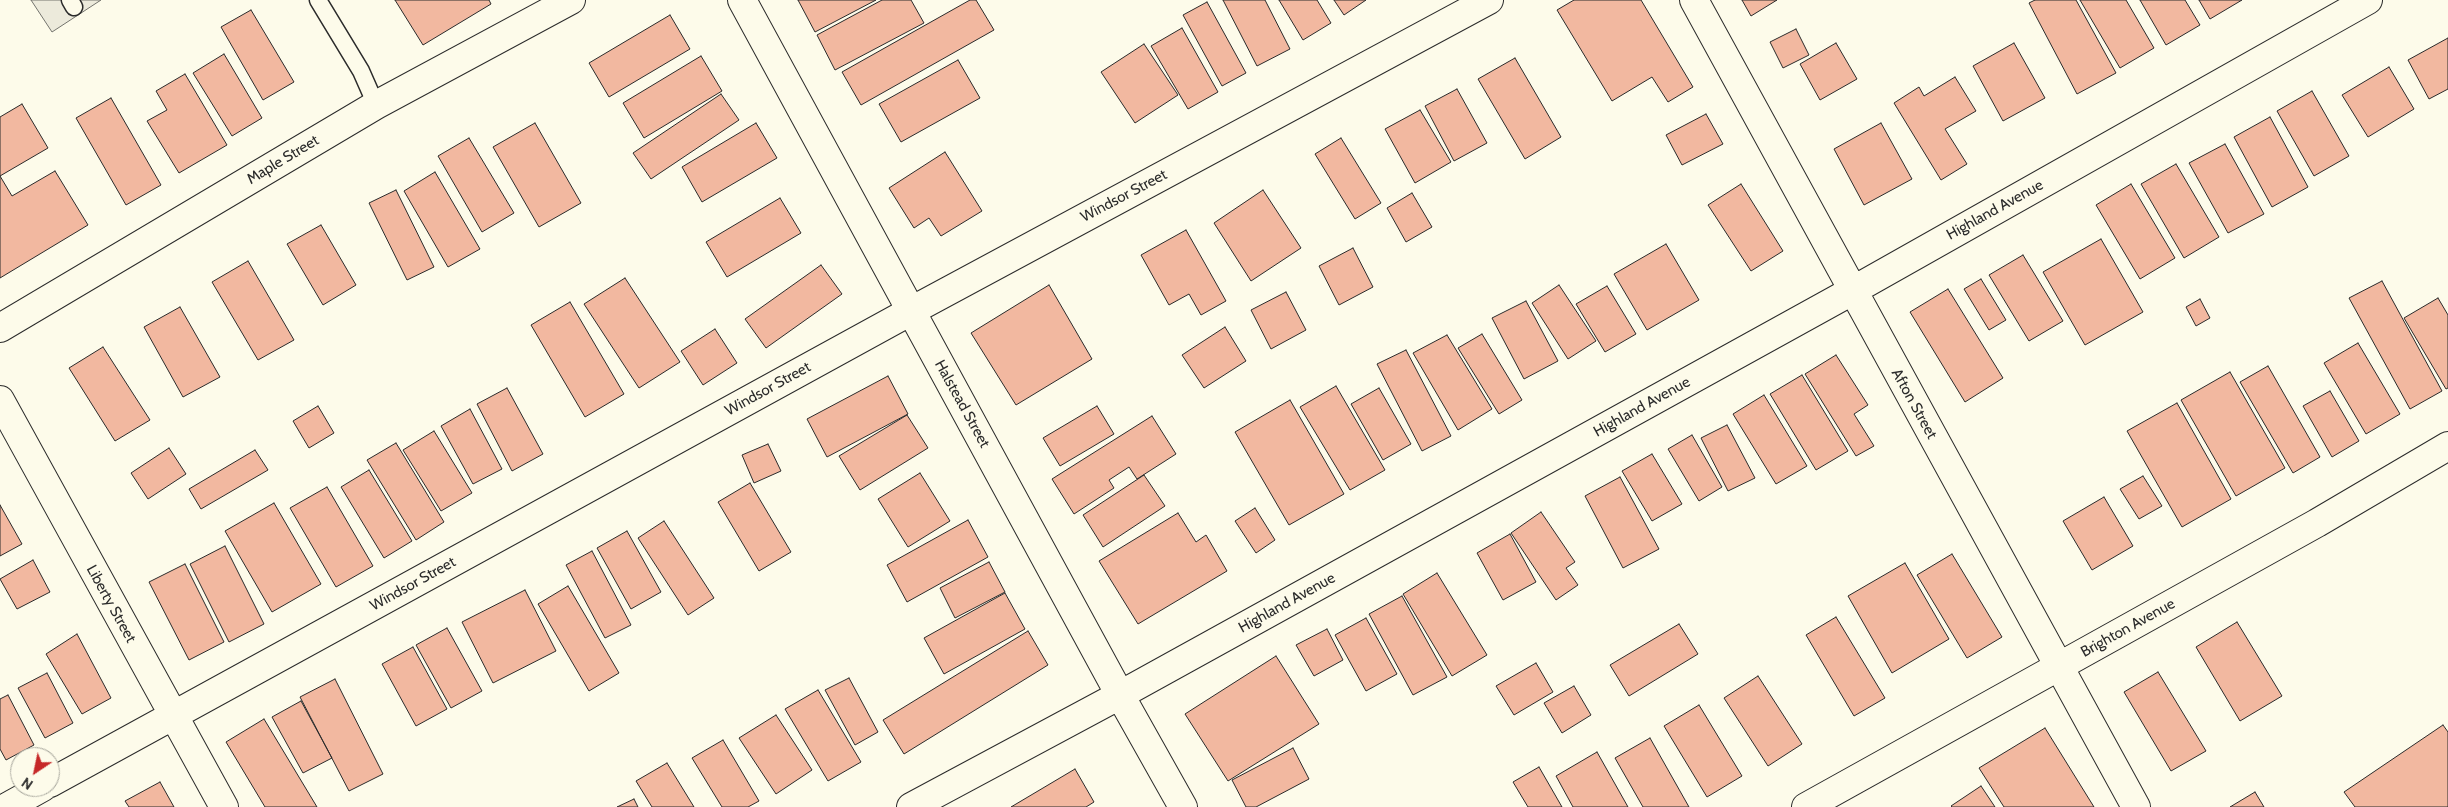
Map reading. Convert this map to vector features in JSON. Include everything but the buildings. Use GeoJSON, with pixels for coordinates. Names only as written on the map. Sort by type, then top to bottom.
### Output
{"type":"FeatureCollection","features":[{"type":"Feature","properties":{"kind":"street","name":"Maple Street"},"geometry":{"type":"LineString","coordinates":[[0,328],[376,105],[571,0]]}},
{"type":"Feature","properties":{"kind":"street","name":"Halstead Street"},"geometry":{"type":"LineString","coordinates":[[742,0],[1120,695],[1183,807]]}},
{"type":"Feature","properties":{"kind":"street","name":"Windsor Street"},"geometry":{"type":"LineString","coordinates":[[60,778],[911,311],[1489,0]]}},
{"type":"Feature","properties":{"kind":"street","name":"Afton Street"},"geometry":{"type":"LineString","coordinates":[[1694,0],[2136,807]]}},
{"type":"Feature","properties":{"kind":"street","name":"Highland Avenue"},"geometry":{"type":"LineString","coordinates":[[911,807],[1120,695],[1852,291],[2368,0]]}},
{"type":"Feature","properties":{"kind":"street","name":"Liberty Street"},"geometry":{"type":"LineString","coordinates":[[0,400],[172,716],[224,807]]}},
{"type":"Feature","properties":{"kind":"street","name":"Brighton Avenue"},"geometry":{"type":"LineString","coordinates":[[1806,807],[2317,523],[2448,446]]}},
{"type":"Feature","properties":{"kind":"street"},"geometry":{"type":"LineString","coordinates":[[7,807],[25,797]]}},
{"type":"Feature","properties":{"kind":"lane"},"geometry":{"type":"LineString","coordinates":[[318,0],[361,71],[376,105]]}},
{"type":"Feature","properties":{"kind":"shaded area"},"geometry":{"type":"Polygon","coordinates":[[[31,0],[101,0],[52,32],[31,0]]]}}]}
